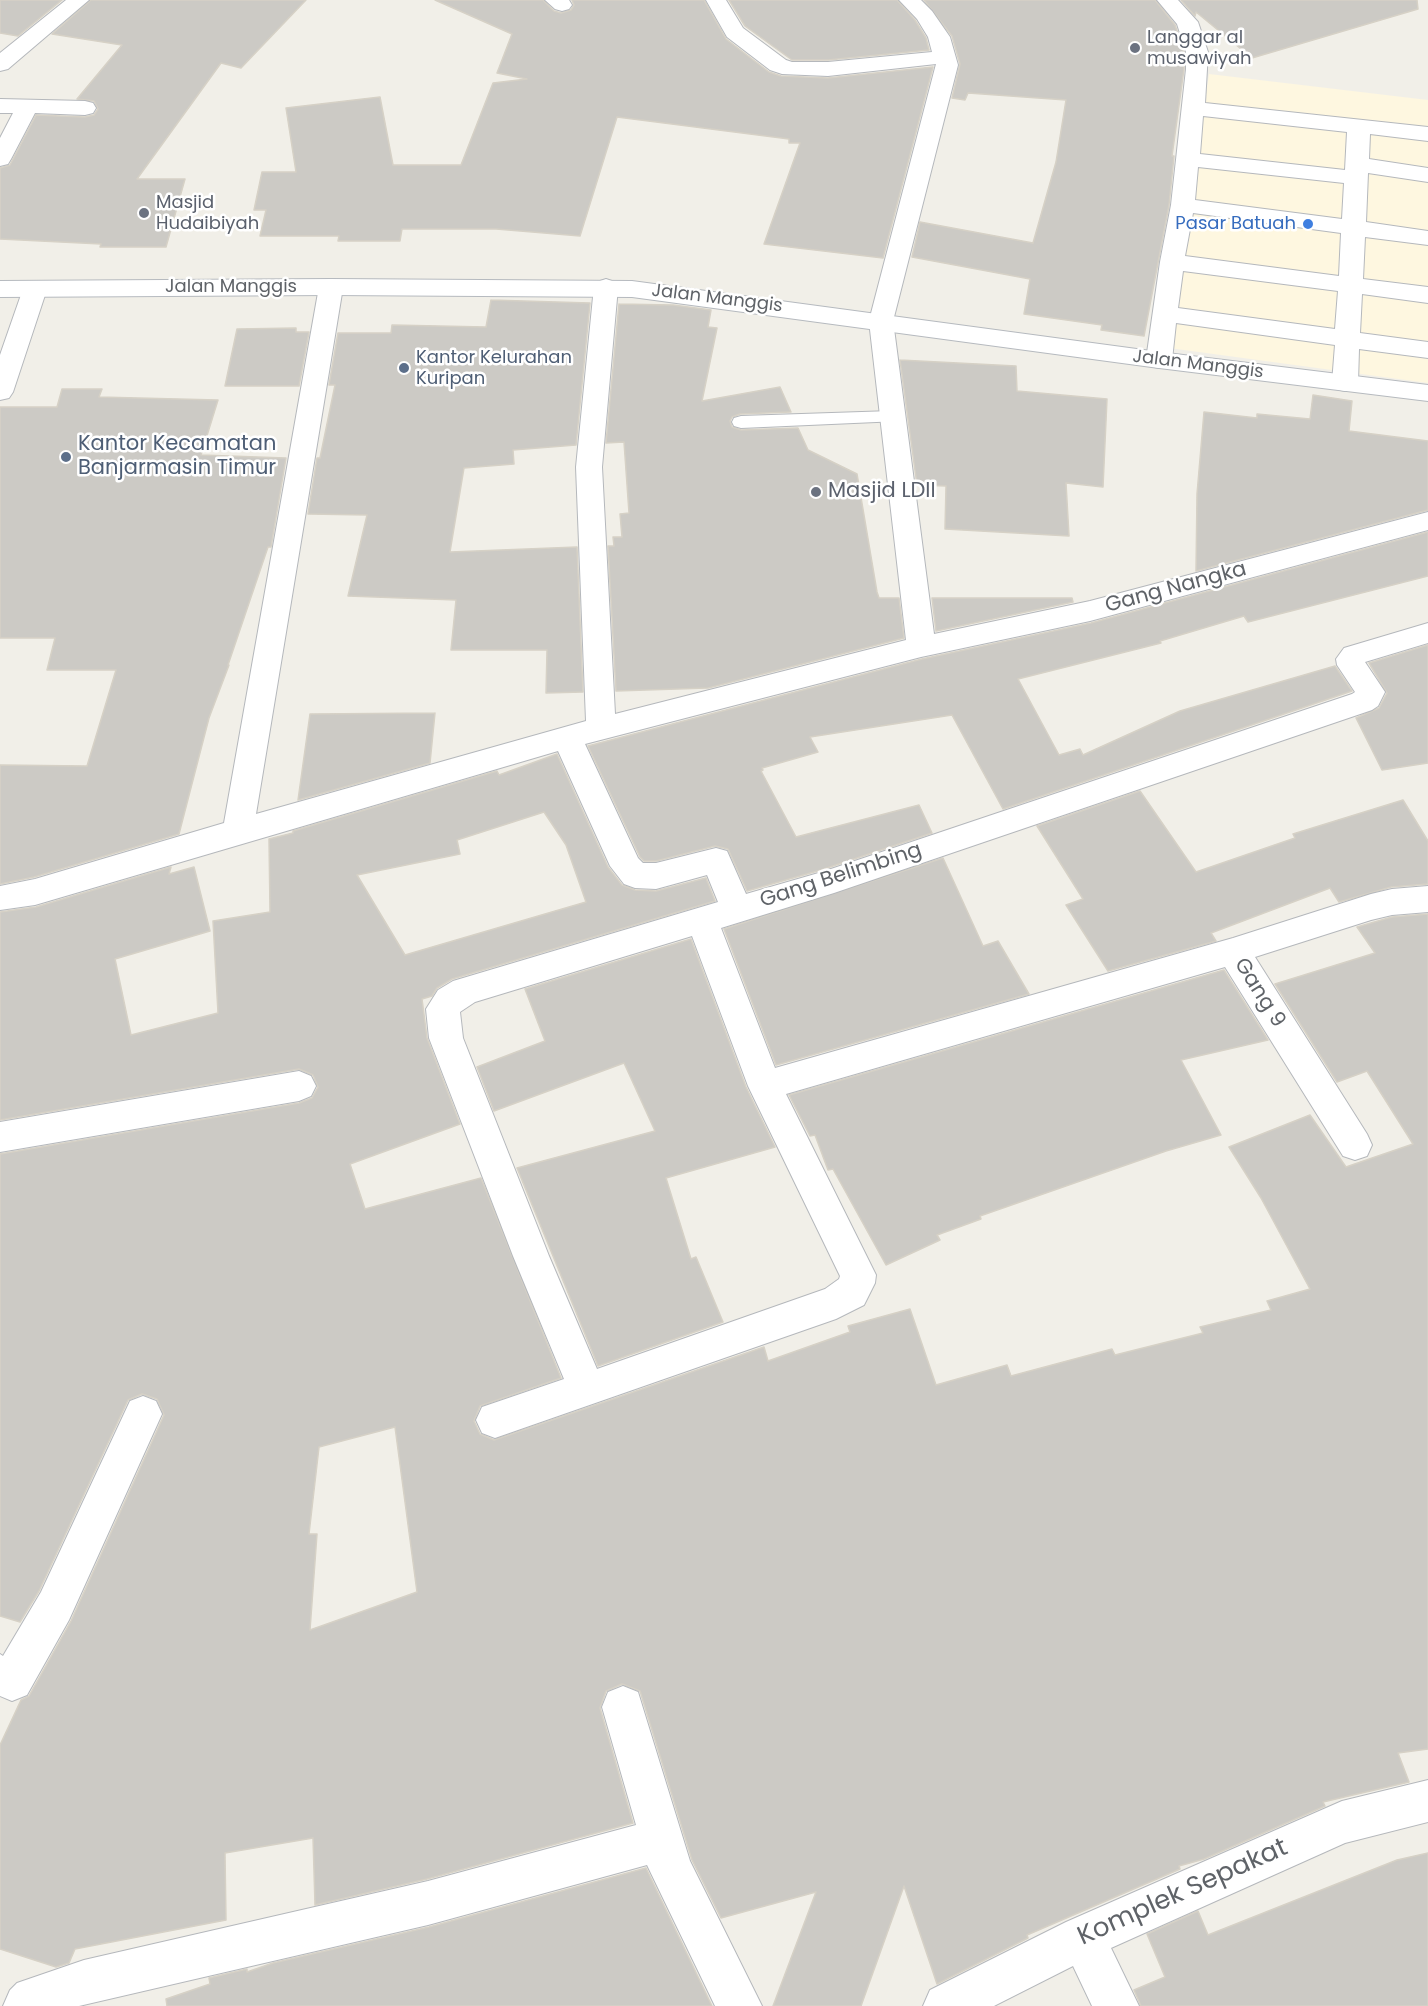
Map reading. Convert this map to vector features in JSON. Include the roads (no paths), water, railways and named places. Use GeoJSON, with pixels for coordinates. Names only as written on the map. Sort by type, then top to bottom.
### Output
{"type":"FeatureCollection","features":[{"type":"Feature","properties":{"kind":"street"},"geometry":{"type":"LineString","coordinates":[[0,64],[79,0]]}},
{"type":"Feature","properties":{"kind":"street"},"geometry":{"type":"LineString","coordinates":[[716,0],[735,32],[778,65],[790,69],[828,69],[945,57]]}},
{"type":"Feature","properties":{"kind":"street"},"geometry":{"type":"LineString","coordinates":[[909,0],[925,15],[939,37],[947,64],[880,321],[921,647]]}},
{"type":"Feature","properties":{"kind":"street"},"geometry":{"type":"LineString","coordinates":[[1159,360],[1172,262],[1183,205],[1197,52],[1186,22],[1167,0]]}},
{"type":"Feature","properties":{"kind":"street"},"geometry":{"type":"LineString","coordinates":[[0,39],[29,41]]}},
{"type":"Feature","properties":{"kind":"street"},"geometry":{"type":"LineString","coordinates":[[0,106],[86,108]]}},
{"type":"Feature","properties":{"kind":"street"},"geometry":{"type":"LineString","coordinates":[[0,159],[28,106]]}},
{"type":"Feature","properties":{"kind":"street"},"geometry":{"type":"LineString","coordinates":[[1192,108],[1428,134]]}},
{"type":"Feature","properties":{"kind":"street"},"geometry":{"type":"LineString","coordinates":[[1345,383],[1359,125]]}},
{"type":"Feature","properties":{"kind":"street"},"geometry":{"type":"LineString","coordinates":[[1187,159],[1428,175]]}},
{"type":"Feature","properties":{"kind":"street"},"geometry":{"type":"LineString","coordinates":[[1183,205],[1428,238]]}},
{"type":"Feature","properties":{"kind":"street"},"geometry":{"type":"LineString","coordinates":[[1172,262],[1428,294]]}},
{"type":"Feature","properties":{"kind":"street"},"geometry":{"type":"LineString","coordinates":[[238,831],[331,287]]}},
{"type":"Feature","properties":{"kind":"street"},"geometry":{"type":"LineString","coordinates":[[601,728],[588,467],[606,287]]}},
{"type":"Feature","properties":{"kind":"street","name":"Jalan Manggis"},"geometry":{"type":"LineString","coordinates":[[0,289],[606,287],[663,292],[1159,360],[1428,393]]}},
{"type":"Feature","properties":{"kind":"street"},"geometry":{"type":"LineString","coordinates":[[0,392],[34,289]]}},
{"type":"Feature","properties":{"kind":"street"},"geometry":{"type":"LineString","coordinates":[[1166,314],[1428,350]]}},
{"type":"Feature","properties":{"kind":"street","name":"Gang Nangka"},"geometry":{"type":"LineString","coordinates":[[2,898],[35,892],[238,831],[601,728],[921,647],[1090,611],[1428,521]]}},
{"type":"Feature","properties":{"kind":"street","name":"Gang Belimbing"},"geometry":{"type":"LineString","coordinates":[[587,1390],[531,1256],[446,1038],[443,1009],[450,1000],[465,991],[823,884],[1362,702],[1368,698],[1370,692],[1351,665],[1350,659],[1354,655],[1428,633]]}},
{"type":"Feature","properties":{"kind":"street"},"geometry":{"type":"LineString","coordinates":[[567,737],[626,866],[635,875],[656,876],[716,860],[737,909]]}},
{"type":"Feature","properties":{"kind":"street","name":"Gang 9"},"geometry":{"type":"LineString","coordinates":[[1354,1145],[1233,951],[1371,907],[1392,902],[1428,899]]}},
{"type":"Feature","properties":{"kind":"street"},"geometry":{"type":"LineString","coordinates":[[495,1420],[836,1302],[851,1293],[857,1283],[858,1275],[765,1086],[702,921]]}},
{"type":"Feature","properties":{"kind":"street"},"geometry":{"type":"LineString","coordinates":[[765,1086],[1233,951]]}},
{"type":"Feature","properties":{"kind":"street"},"geometry":{"type":"LineString","coordinates":[[0,1137],[299,1086]]}},
{"type":"Feature","properties":{"kind":"street"},"geometry":{"type":"LineString","coordinates":[[4,1686],[55,1606],[143,1414]]}},
{"type":"Feature","properties":{"kind":"street"},"geometry":{"type":"LineString","coordinates":[[622,1707],[670,1868],[739,2006]]}},
{"type":"Feature","properties":{"kind":"street","name":"Komplek Sepakat"},"geometry":{"type":"LineString","coordinates":[[946,2006],[1082,1938],[1342,1822],[1428,1801]]}},
{"type":"Feature","properties":{"kind":"street"},"geometry":{"type":"LineString","coordinates":[[26,2006],[33,2000],[84,1982],[428,1903],[662,1839]]}},
{"type":"Feature","properties":{"kind":"street"},"geometry":{"type":"LineString","coordinates":[[1082,1938],[1116,2006]]}},
{"type":"Feature","properties":{"kind":"lane"},"geometry":{"type":"LineString","coordinates":[[741,422],[892,417]]}},
{"type":"Feature","properties":{"kind":"place","name":"Langgar al musawiyah"},"geometry":{"type":"Point","coordinates":[1135,48]}},
{"type":"Feature","properties":{"kind":"place","name":"Masjid Hudaibiyah"},"geometry":{"type":"Point","coordinates":[144,213]}},
{"type":"Feature","properties":{"kind":"place","name":"Pasar Batuah"},"geometry":{"type":"Point","coordinates":[1308,224]}},
{"type":"Feature","properties":{"kind":"place","name":"Kantor Kelurahan Kuripan"},"geometry":{"type":"Point","coordinates":[404,368]}},
{"type":"Feature","properties":{"kind":"place","name":"Kantor Kecamatan Banjarmasin Timur"},"geometry":{"type":"Point","coordinates":[66,457]}},
{"type":"Feature","properties":{"kind":"place","name":"Masjid LDII"},"geometry":{"type":"Point","coordinates":[816,492]}}]}
